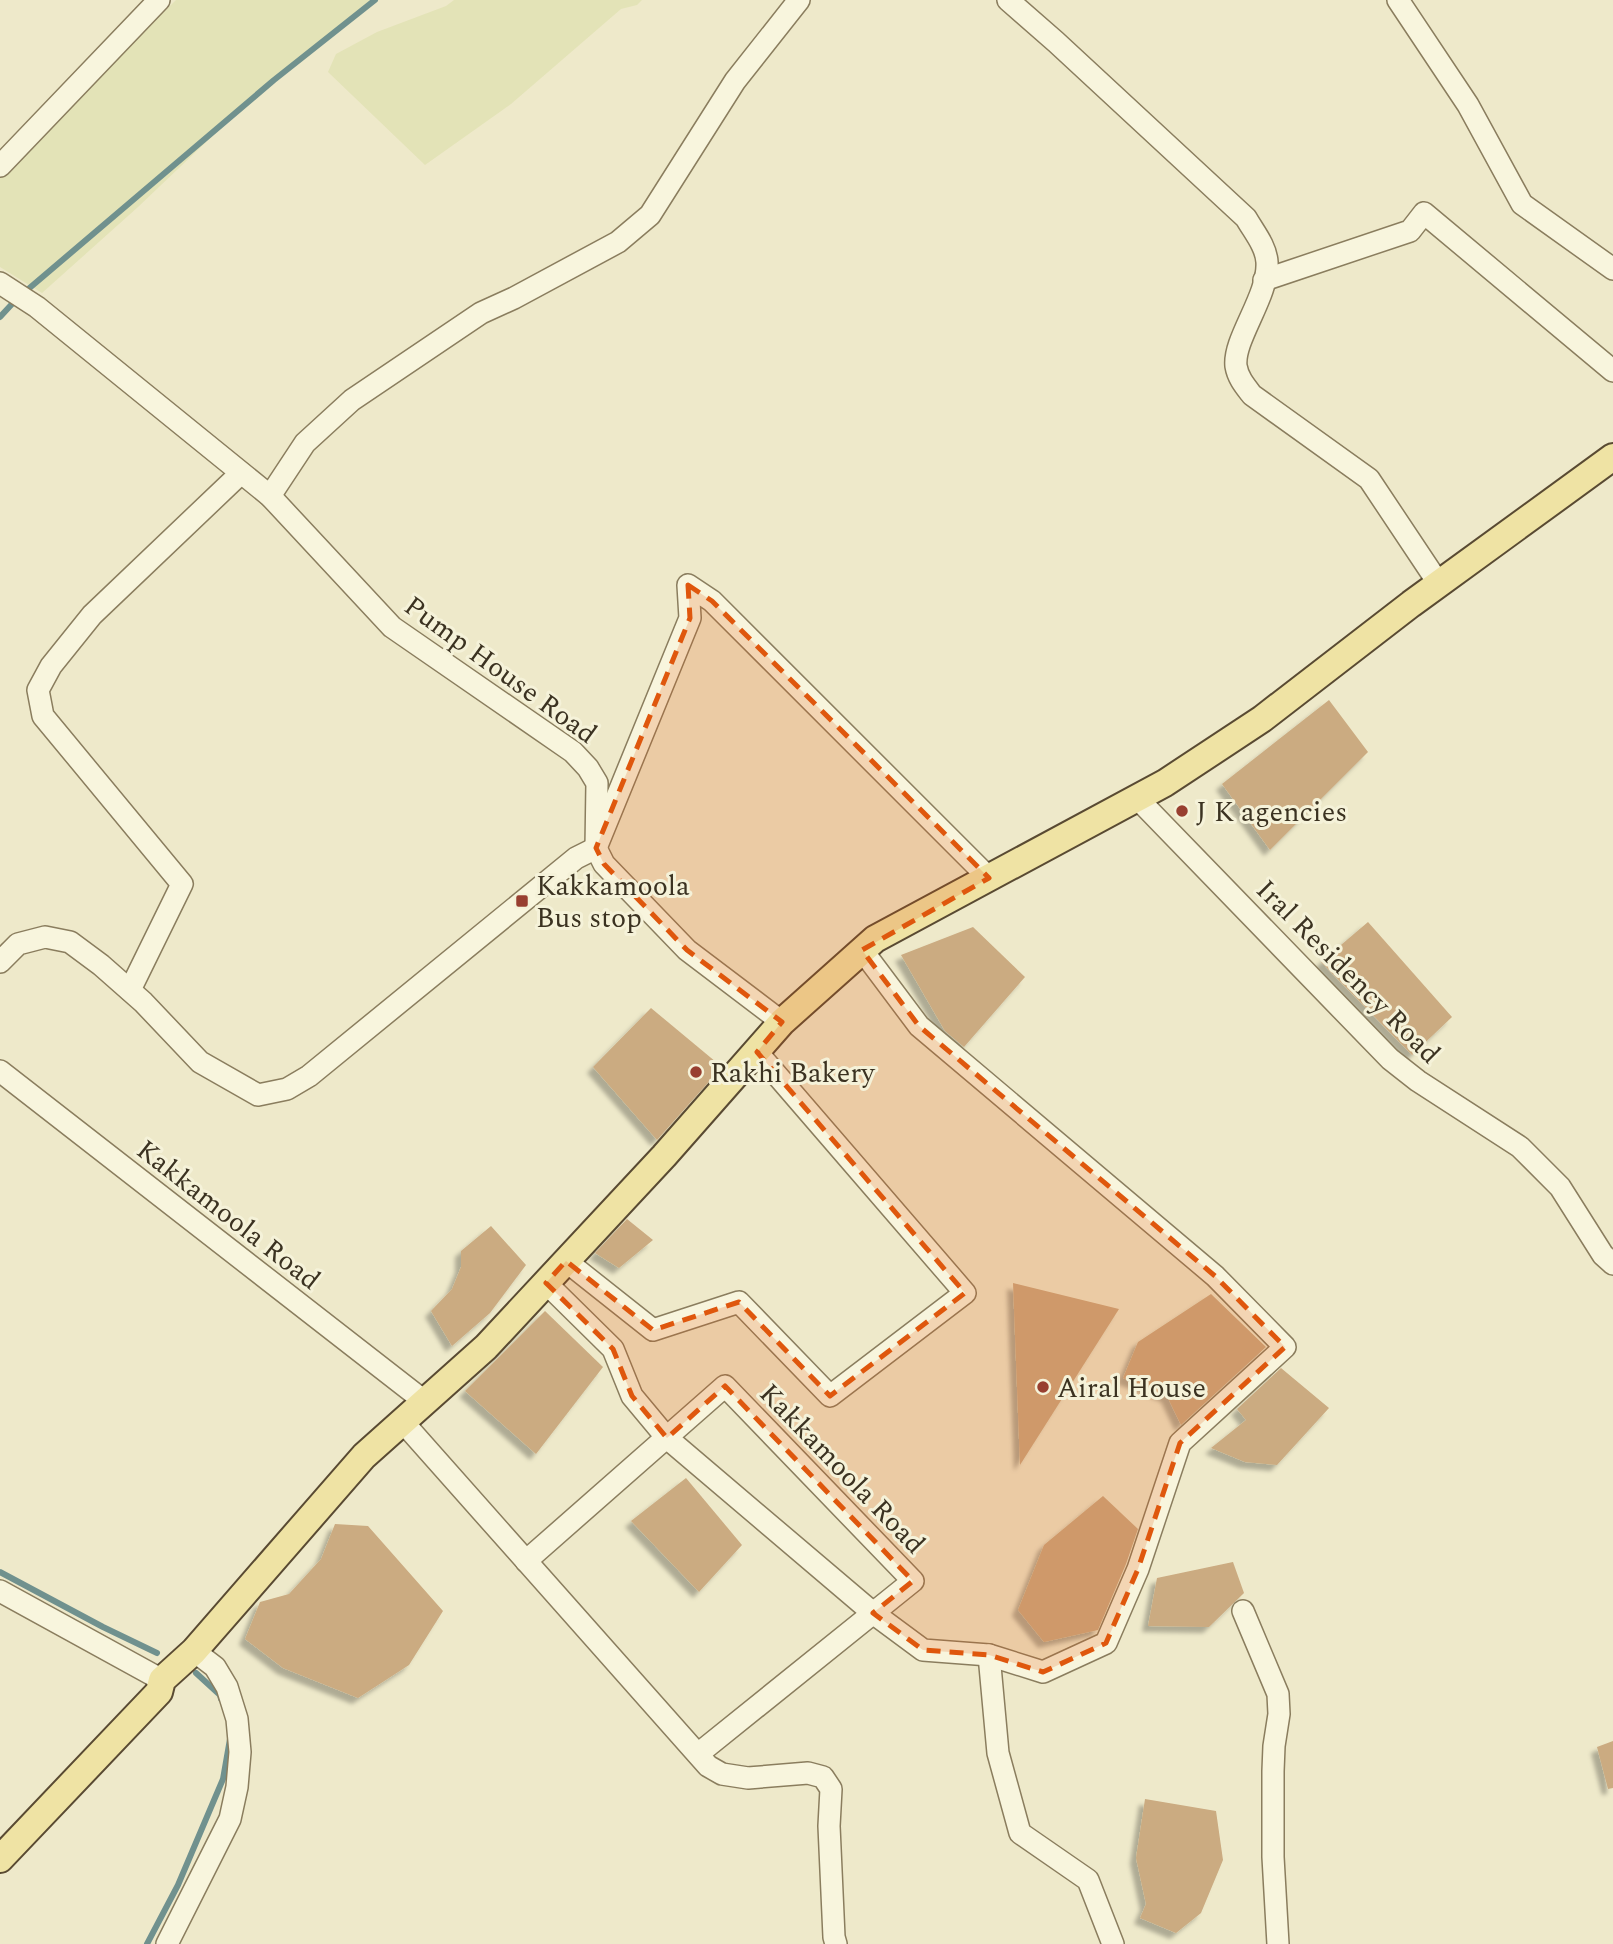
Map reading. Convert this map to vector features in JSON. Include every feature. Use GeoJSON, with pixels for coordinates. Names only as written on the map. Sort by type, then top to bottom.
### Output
{"type":"FeatureCollection","features":[{"type":"Feature","properties":{"kind":"main road"},"geometry":{"type":"LineString","coordinates":[[0,1859],[159,1692],[162,1680],[194,1651],[363,1456],[486,1347],[664,1156],[782,1022],[862,950],[876,939],[1165,783],[1262,719],[1438,584],[1613,457]]}},
{"type":"Feature","properties":{"kind":"street"},"geometry":{"type":"LineString","coordinates":[[0,166],[159,0]]}},
{"type":"Feature","properties":{"kind":"street"},"geometry":{"type":"LineString","coordinates":[[270,496],[305,443],[352,400],[481,313],[618,242],[650,215],[735,81],[799,0]]}},
{"type":"Feature","properties":{"kind":"street"},"geometry":{"type":"LineString","coordinates":[[1008,0],[1246,218],[1264,248],[1268,264],[1262,293],[1239,347],[1236,365],[1242,383],[1252,395],[1369,479],[1438,584]]}},
{"type":"Feature","properties":{"kind":"street"},"geometry":{"type":"LineString","coordinates":[[1398,0],[1468,105],[1522,204],[1613,268]]}},
{"type":"Feature","properties":{"kind":"street"},"geometry":{"type":"LineString","coordinates":[[1264,280],[1410,231],[1424,213],[1613,371]]}},
{"type":"Feature","properties":{"kind":"street","name":"Pump House Road"},"geometry":{"type":"LineString","coordinates":[[0,283],[37,307],[270,496],[392,627],[573,752],[597,783],[596,848]]}},
{"type":"Feature","properties":{"kind":"street"},"geometry":{"type":"LineString","coordinates":[[130,990],[182,884],[43,716],[38,690],[51,666],[92,615],[241,472]]}},
{"type":"Feature","properties":{"kind":"street"},"geometry":{"type":"LineString","coordinates":[[0,962],[18,944],[45,937],[70,942],[130,990],[200,1062],[258,1095],[287,1089],[309,1076],[576,858],[596,848],[690,618],[688,585],[712,601],[989,878]]}},
{"type":"Feature","properties":{"kind":"street","name":"Iral Residency Road"},"geometry":{"type":"LineString","coordinates":[[1137,798],[1390,1059],[1418,1081],[1520,1147],[1560,1187],[1603,1255],[1613,1264]]}},
{"type":"Feature","properties":{"kind":"street"},"geometry":{"type":"LineString","coordinates":[[596,848],[604,864],[687,950],[782,1022]]}},
{"type":"Feature","properties":{"kind":"street"},"geometry":{"type":"LineString","coordinates":[[546,1283],[613,1349],[632,1396],[667,1438],[873,1613],[923,1650],[989,1655],[1043,1672],[1106,1643],[1138,1569],[1180,1443],[1285,1348],[1215,1276],[919,1026],[862,950]]}},
{"type":"Feature","properties":{"kind":"street","name":"Kakkamoola Road"},"geometry":{"type":"LineString","coordinates":[[566,1261],[653,1329],[739,1302],[830,1396],[965,1293],[757,1052]]}},
{"type":"Feature","properties":{"kind":"street","name":"Kakkamoola Road"},"geometry":{"type":"LineString","coordinates":[[0,1071],[425,1401]]}},
{"type":"Feature","properties":{"kind":"street","name":"Kakkamoola Road"},"geometry":{"type":"LineString","coordinates":[[526,1561],[725,1386],[913,1581],[698,1754]]}},
{"type":"Feature","properties":{"kind":"street"},"geometry":{"type":"LineString","coordinates":[[402,1421],[708,1766],[722,1774],[748,1778],[808,1773],[823,1777],[831,1789],[829,1826],[836,1944]]}},
{"type":"Feature","properties":{"kind":"street"},"geometry":{"type":"LineString","coordinates":[[0,1591],[162,1680]]}},
{"type":"Feature","properties":{"kind":"street"},"geometry":{"type":"LineString","coordinates":[[1243,1611],[1278,1693],[1273,1857],[1278,1944]]}},
{"type":"Feature","properties":{"kind":"street"},"geometry":{"type":"LineString","coordinates":[[167,1944],[230,1819],[240,1752],[237,1719],[227,1687],[215,1667],[194,1651]]}},
{"type":"Feature","properties":{"kind":"street"},"geometry":{"type":"LineString","coordinates":[[989,1655],[998,1753],[1020,1833],[1088,1880],[1113,1944]]}},
{"type":"Feature","properties":{"kind":"highlighted area"},"geometry":{"type":"Polygon","coordinates":[[[688,585],[712,601],[989,878],[862,950],[919,1026],[1215,1276],[1285,1347],[1180,1443],[1138,1569],[1106,1643],[1043,1672],[989,1655],[923,1650],[873,1613],[913,1581],[725,1386],[667,1438],[632,1396],[613,1349],[546,1283],[566,1261],[653,1330],[739,1302],[830,1396],[965,1293],[757,1052],[782,1022],[687,950],[604,864],[596,848],[690,618],[688,585]]]}},
{"type":"Feature","properties":{"kind":"green space"},"geometry":{"type":"Polygon","coordinates":[[[176,0],[377,0],[265,86],[138,207],[42,293],[0,267],[0,177],[176,0]]]}},
{"type":"Feature","properties":{"kind":"green space"},"geometry":{"type":"Polygon","coordinates":[[[454,0],[642,0],[637,5],[621,9],[511,104],[425,165],[328,72],[336,54],[377,32],[446,6],[454,0]]]}},
{"type":"Feature","properties":{"kind":"building"},"geometry":{"type":"Polygon","coordinates":[[[1329,700],[1368,752],[1270,850],[1222,784],[1329,700]]]}},
{"type":"Feature","properties":{"kind":"building"},"geometry":{"type":"Polygon","coordinates":[[[1368,922],[1452,1017],[1412,1055],[1321,962],[1368,922]]]}},
{"type":"Feature","properties":{"kind":"building"},"geometry":{"type":"Polygon","coordinates":[[[973,927],[1025,977],[964,1047],[945,1031],[901,955],[973,927]]]}},
{"type":"Feature","properties":{"kind":"building"},"geometry":{"type":"Polygon","coordinates":[[[651,1008],[722,1067],[657,1140],[593,1067],[651,1008]]]}},
{"type":"Feature","properties":{"kind":"building"},"geometry":{"type":"Polygon","coordinates":[[[627,1219],[653,1240],[619,1268],[595,1253],[627,1219]]]}},
{"type":"Feature","properties":{"kind":"building"},"geometry":{"type":"Polygon","coordinates":[[[491,1226],[526,1265],[490,1313],[452,1346],[431,1311],[452,1289],[461,1267],[461,1251],[491,1226]]]}},
{"type":"Feature","properties":{"kind":"building","name":"Airal House"},"geometry":{"type":"Polygon","coordinates":[[[1013,1283],[1119,1309],[1020,1465],[1013,1283]]]}},
{"type":"Feature","properties":{"kind":"building"},"geometry":{"type":"Polygon","coordinates":[[[1211,1294],[1266,1347],[1181,1425],[1167,1396],[1123,1378],[1138,1342],[1211,1294]]]}},
{"type":"Feature","properties":{"kind":"building"},"geometry":{"type":"Polygon","coordinates":[[[545,1311],[603,1367],[536,1454],[465,1391],[545,1311]]]}},
{"type":"Feature","properties":{"kind":"building"},"geometry":{"type":"Polygon","coordinates":[[[1281,1368],[1329,1408],[1277,1465],[1245,1462],[1211,1448],[1246,1420],[1237,1409],[1281,1368]]]}},
{"type":"Feature","properties":{"kind":"building"},"geometry":{"type":"Polygon","coordinates":[[[686,1478],[742,1545],[699,1592],[631,1521],[686,1478]]]}},
{"type":"Feature","properties":{"kind":"building"},"geometry":{"type":"Polygon","coordinates":[[[1103,1496],[1138,1529],[1126,1564],[1098,1630],[1044,1642],[1018,1610],[1044,1545],[1103,1496]]]}},
{"type":"Feature","properties":{"kind":"building"},"geometry":{"type":"Polygon","coordinates":[[[335,1524],[368,1526],[443,1611],[409,1665],[358,1698],[283,1668],[245,1639],[260,1602],[289,1594],[321,1559],[335,1524]]]}},
{"type":"Feature","properties":{"kind":"building"},"geometry":{"type":"Polygon","coordinates":[[[1233,1562],[1244,1593],[1209,1627],[1148,1626],[1157,1578],[1233,1562]]]}},
{"type":"Feature","properties":{"kind":"building"},"geometry":{"type":"Polygon","coordinates":[[[1613,1741],[1613,1788],[1608,1789],[1597,1747],[1613,1741]]]}},
{"type":"Feature","properties":{"kind":"building"},"geometry":{"type":"Polygon","coordinates":[[[1145,1799],[1216,1811],[1223,1860],[1201,1913],[1176,1933],[1140,1918],[1146,1904],[1136,1858],[1145,1799]]]}},
{"type":"Feature","properties":{"kind":"waterway"},"geometry":{"type":"LineString","coordinates":[[26,291],[274,80],[375,0]]}},
{"type":"Feature","properties":{"kind":"waterway"},"geometry":{"type":"LineString","coordinates":[[0,317],[12,304]]}},
{"type":"Feature","properties":{"kind":"waterway"},"geometry":{"type":"LineString","coordinates":[[0,1572],[157,1653]]}},
{"type":"Feature","properties":{"kind":"waterway"},"geometry":{"type":"LineString","coordinates":[[196,1673],[221,1699]]}},
{"type":"Feature","properties":{"kind":"waterway"},"geometry":{"type":"LineString","coordinates":[[147,1944],[178,1885],[223,1779],[230,1739]]}},
{"type":"Feature","properties":{"kind":"place","name":"J K agencies"},"geometry":{"type":"Point","coordinates":[1182,811]}},
{"type":"Feature","properties":{"kind":"place","name":"Kakkamoola Bus stop"},"geometry":{"type":"Point","coordinates":[522,901]}},
{"type":"Feature","properties":{"kind":"place","name":"Rakhi Bakery"},"geometry":{"type":"Point","coordinates":[696,1072]}},
{"type":"Feature","properties":{"kind":"place","name":"Airal House"},"geometry":{"type":"Point","coordinates":[1043,1387]}}]}
